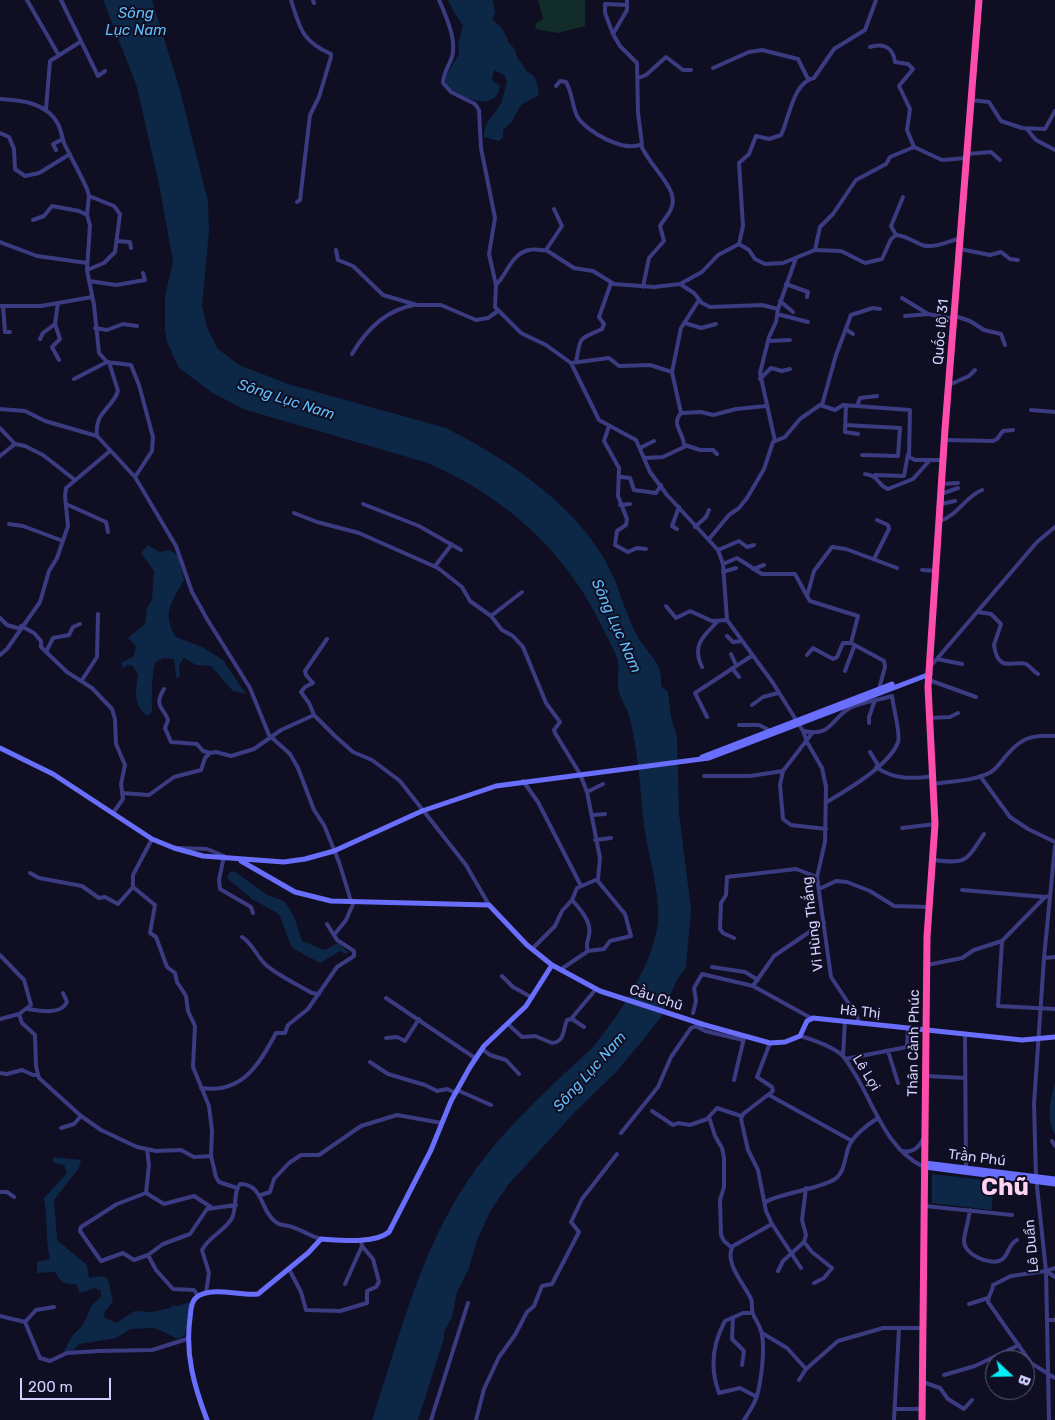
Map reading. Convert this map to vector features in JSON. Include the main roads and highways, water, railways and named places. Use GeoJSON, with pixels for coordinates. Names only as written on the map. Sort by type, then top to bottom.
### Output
{"type":"FeatureCollection","features":[{"type":"Feature","properties":{"kind":"highway","name":"Quốc lộ 31"},"geometry":{"type":"LineString","coordinates":[[928,675],[934,657],[945,440],[979,0]]}},
{"type":"Feature","properties":{"kind":"highway","name":"Thân Cảnh Phúc"},"geometry":{"type":"LineString","coordinates":[[922,1420],[927,965],[935,824],[928,675]]}},
{"type":"Feature","properties":{"kind":"water","name":"Sông Lục Nam"},"geometry":{"type":"Polygon","coordinates":[[[103,0],[152,0],[153,3],[179,87],[208,201],[209,232],[202,305],[207,328],[218,349],[239,365],[288,384],[446,428],[491,453],[535,483],[574,518],[591,538],[605,560],[638,637],[660,670],[661,686],[668,692],[671,717],[677,737],[679,814],[691,910],[686,967],[677,980],[661,1017],[643,1040],[616,1072],[574,1113],[508,1185],[491,1210],[477,1240],[469,1268],[457,1292],[452,1317],[444,1332],[444,1338],[418,1420],[372,1420],[412,1296],[437,1235],[452,1206],[482,1161],[527,1110],[593,1047],[616,1017],[638,981],[654,942],[658,924],[657,895],[644,828],[635,744],[629,716],[618,688],[618,662],[588,600],[571,574],[530,529],[482,492],[456,476],[428,463],[243,409],[213,393],[179,368],[167,342],[165,329],[165,296],[173,262],[160,189],[137,87],[103,0]]]}},
{"type":"Feature","properties":{"kind":"water"},"geometry":{"type":"Polygon","coordinates":[[[448,0],[493,0],[495,13],[492,20],[502,29],[520,62],[536,81],[539,95],[521,105],[511,123],[503,130],[503,137],[499,141],[484,137],[484,132],[488,122],[502,101],[507,82],[504,75],[494,70],[492,80],[500,86],[497,95],[485,101],[477,101],[460,95],[446,85],[446,76],[459,54],[458,44],[463,26],[448,0]]]}},
{"type":"Feature","properties":{"kind":"water"},"geometry":{"type":"Polygon","coordinates":[[[148,545],[160,552],[170,550],[178,556],[184,580],[172,601],[169,614],[169,621],[176,637],[202,647],[223,660],[246,694],[233,691],[211,666],[196,665],[184,658],[179,665],[180,676],[176,678],[174,659],[163,658],[155,663],[152,687],[152,712],[147,716],[143,712],[136,698],[138,675],[133,666],[127,665],[123,668],[121,663],[134,656],[136,646],[128,638],[145,624],[147,608],[152,600],[154,571],[141,553],[148,545]]]}},
{"type":"Feature","properties":{"kind":"water"},"geometry":{"type":"Polygon","coordinates":[[[234,871],[267,895],[284,901],[294,916],[302,941],[325,950],[338,943],[348,952],[347,954],[340,951],[320,963],[292,948],[279,914],[252,899],[227,878],[229,873],[234,871]]]}},
{"type":"Feature","properties":{"kind":"water"},"geometry":{"type":"Polygon","coordinates":[[[1055,1083],[1055,1135],[1050,1122],[1050,1103],[1055,1083]]]}},
{"type":"Feature","properties":{"kind":"water"},"geometry":{"type":"Polygon","coordinates":[[[53,1157],[81,1160],[79,1168],[54,1200],[57,1240],[87,1265],[89,1278],[102,1276],[108,1279],[113,1302],[105,1311],[104,1317],[116,1323],[135,1311],[152,1312],[170,1308],[172,1305],[177,1306],[191,1302],[185,1335],[178,1339],[155,1328],[130,1329],[116,1338],[79,1344],[74,1350],[63,1353],[73,1335],[83,1325],[92,1305],[101,1297],[101,1291],[95,1288],[80,1293],[76,1284],[63,1282],[55,1272],[37,1273],[37,1262],[50,1259],[44,1198],[67,1173],[64,1165],[54,1163],[53,1157]]]}},
{"type":"Feature","properties":{"kind":"water"},"geometry":{"type":"Polygon","coordinates":[[[932,1174],[993,1181],[992,1210],[932,1203],[932,1174]]]}},
{"type":"Feature","properties":{"kind":"district","name":"Chũ"},"geometry":{"type":"Point","coordinates":[1005,1188]}}]}
